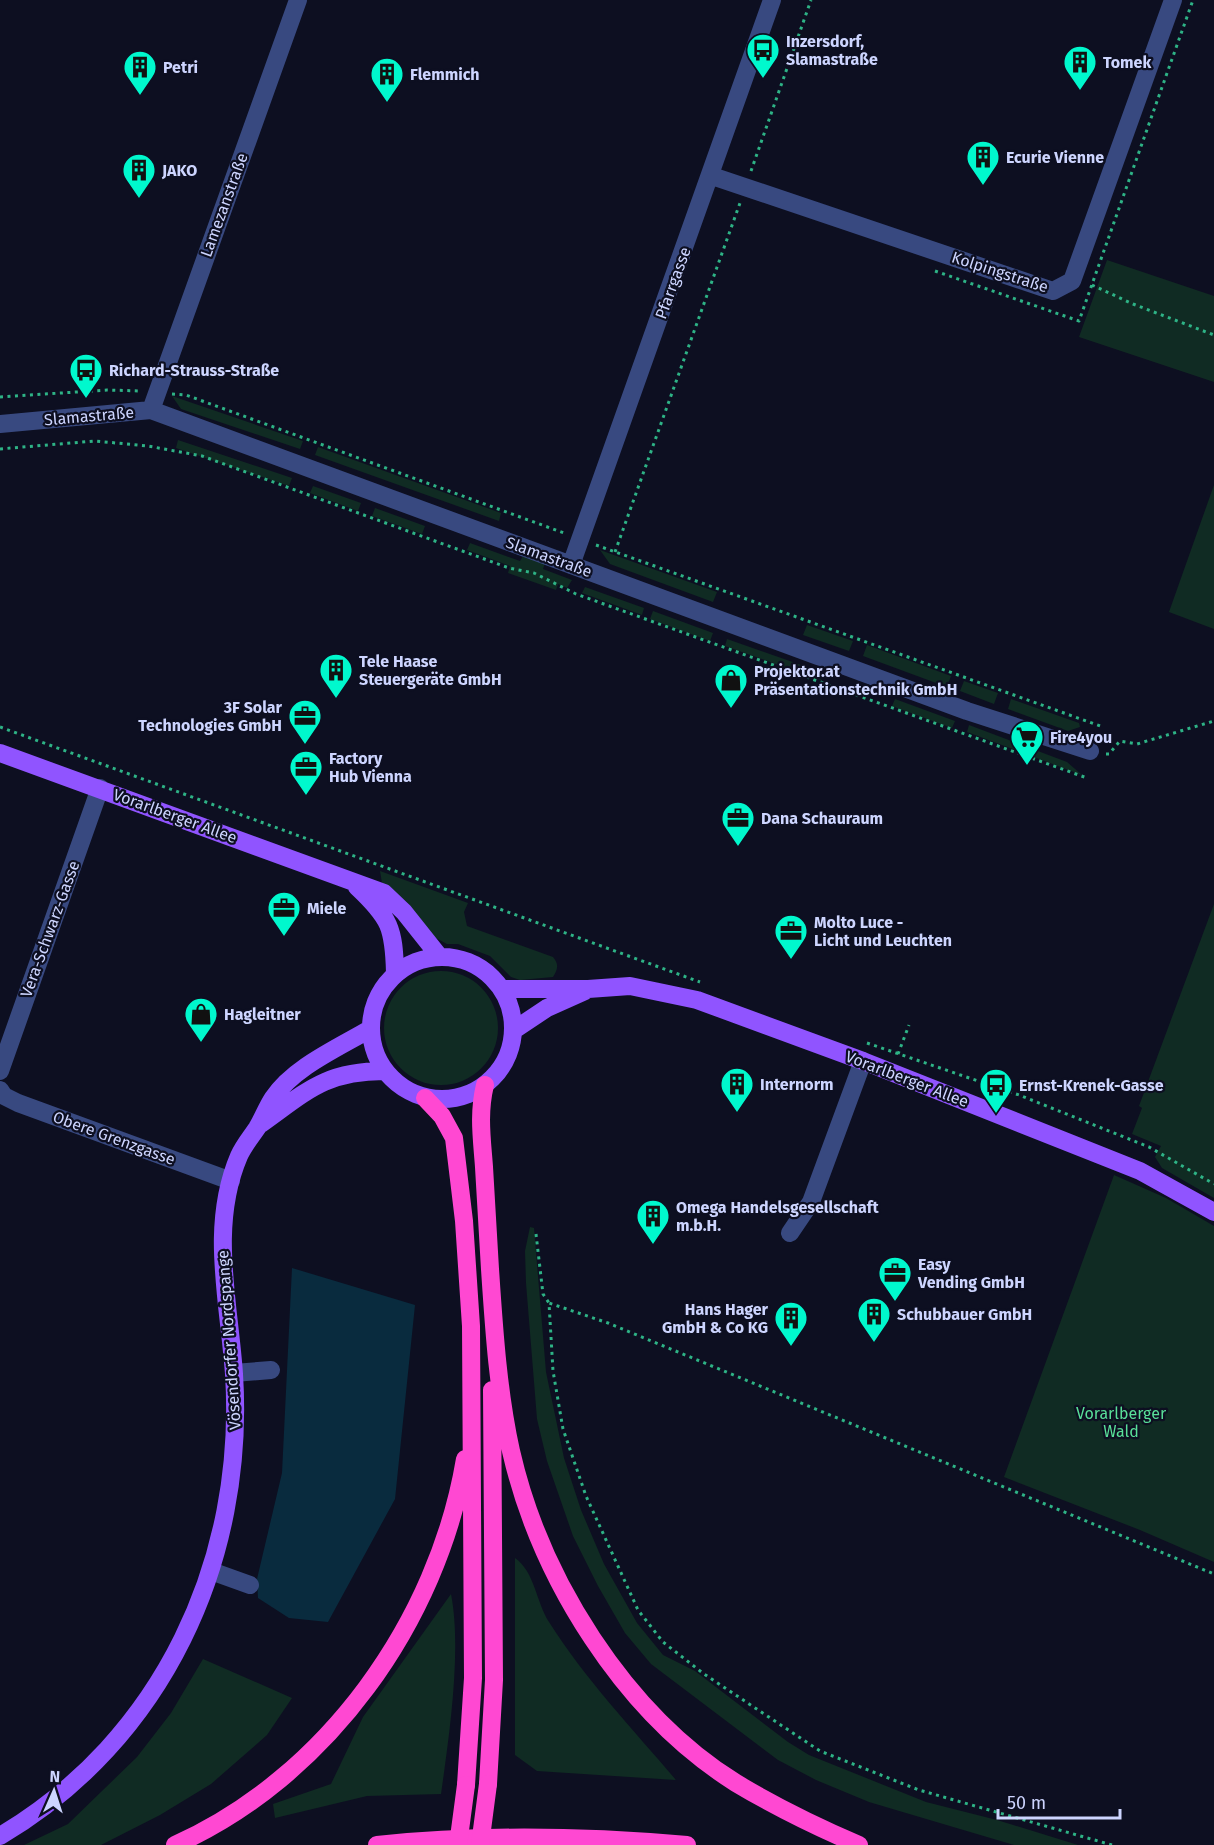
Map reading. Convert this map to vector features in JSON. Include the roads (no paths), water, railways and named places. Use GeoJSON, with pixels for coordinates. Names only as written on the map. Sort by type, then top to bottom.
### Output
{"type":"FeatureCollection","features":[{"type":"Feature","properties":{"kind":"highway"},"geometry":{"type":"LineString","coordinates":[[480,1845],[488,1784],[494,1658],[494,1332],[479,1121],[485,1085]]}},
{"type":"Feature","properties":{"kind":"highway"},"geometry":{"type":"LineString","coordinates":[[425,1098],[450,1128],[456,1153],[464,1221],[471,1326],[473,1678],[466,1785],[458,1845]]}},
{"type":"Feature","properties":{"kind":"highway"},"geometry":{"type":"LineString","coordinates":[[494,1332],[511,1450],[526,1506],[552,1569],[587,1630],[630,1687],[676,1736],[735,1782],[807,1823],[859,1845]]}},
{"type":"Feature","properties":{"kind":"highway"},"geometry":{"type":"LineString","coordinates":[[175,1845],[204,1832],[274,1785],[328,1735],[373,1679],[412,1616],[442,1549],[462,1479],[473,1413]]}},
{"type":"Feature","properties":{"kind":"highway"},"geometry":{"type":"LineString","coordinates":[[377,1845],[498,1837],[618,1839],[687,1845]]}},
{"type":"Feature","properties":{"kind":"main road","name":"Vorarlberger Allee"},"geometry":{"type":"LineString","coordinates":[[0,753],[384,893],[404,912],[439,956]]}},
{"type":"Feature","properties":{"kind":"main road","name":"Vorarlberger Allee"},"geometry":{"type":"LineString","coordinates":[[349,880],[384,915],[393,940],[395,974]]}},
{"type":"Feature","properties":{"kind":"main road"},"geometry":{"type":"LineString","coordinates":[[439,956],[463,960],[485,971],[502,989],[511,1010],[514,1030],[506,1060],[485,1085],[464,1096],[444,1100],[425,1098],[401,1087],[384,1071],[373,1049],[370,1029],[373,1006],[383,986],[395,974],[419,960],[439,956]]}},
{"type":"Feature","properties":{"kind":"main road","name":"Vorarlberger Allee"},"geometry":{"type":"LineString","coordinates":[[502,989],[588,989],[630,986],[672,993],[863,1061],[1140,1171],[1214,1212]]}},
{"type":"Feature","properties":{"kind":"main road","name":"Vorarlberger Allee"},"geometry":{"type":"LineString","coordinates":[[514,1030],[547,1008],[588,989]]}},
{"type":"Feature","properties":{"kind":"main road","name":"Vösendorfer Nordspange"},"geometry":{"type":"LineString","coordinates":[[0,1836],[25,1821],[93,1764],[128,1725],[176,1653],[211,1571],[223,1531],[232,1476],[235,1419],[234,1373],[223,1247],[231,1181],[239,1155],[274,1097],[296,1076],[370,1029]]}},
{"type":"Feature","properties":{"kind":"main road","name":"Vösendorfer Nordspange"},"geometry":{"type":"LineString","coordinates":[[257,1127],[307,1090],[335,1076],[349,1072],[384,1071]]}},
{"type":"Feature","properties":{"kind":"street","name":"Lamezanstraße"},"geometry":{"type":"LineString","coordinates":[[151,410],[298,0]]}},
{"type":"Feature","properties":{"kind":"street","name":"Pfarrgasse"},"geometry":{"type":"LineString","coordinates":[[571,565],[712,176],[772,0]]}},
{"type":"Feature","properties":{"kind":"street","name":"Kolpingstraße"},"geometry":{"type":"LineString","coordinates":[[712,176],[743,194],[1053,291],[1072,281],[1173,0]]}},
{"type":"Feature","properties":{"kind":"street","name":"Slamastraße"},"geometry":{"type":"LineString","coordinates":[[0,424],[151,410],[967,711],[1090,751]]}},
{"type":"Feature","properties":{"kind":"street","name":"Vera-Schwarz-Gasse"},"geometry":{"type":"LineString","coordinates":[[0,1071],[100,788]]}},
{"type":"Feature","properties":{"kind":"street"},"geometry":{"type":"LineString","coordinates":[[790,1233],[811,1202],[863,1061]]}},
{"type":"Feature","properties":{"kind":"street","name":"Obere Grenzgasse"},"geometry":{"type":"LineString","coordinates":[[0,1090],[4,1096],[18,1103],[231,1181]]}},
{"type":"Feature","properties":{"kind":"street"},"geometry":{"type":"LineString","coordinates":[[234,1373],[271,1370]]}},
{"type":"Feature","properties":{"kind":"street"},"geometry":{"type":"LineString","coordinates":[[211,1571],[250,1585]]}},
{"type":"Feature","properties":{"kind":"water"},"geometry":{"type":"Polygon","coordinates":[[[292,1268],[415,1305],[395,1499],[328,1622],[289,1618],[258,1598],[257,1579],[282,1473],[292,1268]]]}},
{"type":"Feature","properties":{"kind":"place","name":"Inzersdorf, Slamastraße"},"geometry":{"type":"Point","coordinates":[763,79]}},
{"type":"Feature","properties":{"kind":"place","name":"Tomek"},"geometry":{"type":"Point","coordinates":[1080,91]}},
{"type":"Feature","properties":{"kind":"place","name":"Petri"},"geometry":{"type":"Point","coordinates":[140,96]}},
{"type":"Feature","properties":{"kind":"place","name":"Flemmich"},"geometry":{"type":"Point","coordinates":[387,103]}},
{"type":"Feature","properties":{"kind":"place","name":"Ecurie Vienne"},"geometry":{"type":"Point","coordinates":[983,186]}},
{"type":"Feature","properties":{"kind":"place","name":"JAKO"},"geometry":{"type":"Point","coordinates":[139,199]}},
{"type":"Feature","properties":{"kind":"place","name":"Richard-Strauss-Straße"},"geometry":{"type":"Point","coordinates":[86,399]}},
{"type":"Feature","properties":{"kind":"place","name":"Tele Haase Steuergeräte GmbH"},"geometry":{"type":"Point","coordinates":[336,699]}},
{"type":"Feature","properties":{"kind":"place","name":"Projektor.at Präsentationstechnik GmbH"},"geometry":{"type":"Point","coordinates":[731,709]}},
{"type":"Feature","properties":{"kind":"place","name":"3F Solar Technologies GmbH"},"geometry":{"type":"Point","coordinates":[305,745]}},
{"type":"Feature","properties":{"kind":"place","name":"Fire4you"},"geometry":{"type":"Point","coordinates":[1027,766]}},
{"type":"Feature","properties":{"kind":"place","name":"Factory Hub Vienna"},"geometry":{"type":"Point","coordinates":[306,796]}},
{"type":"Feature","properties":{"kind":"place","name":"Dana Schauraum"},"geometry":{"type":"Point","coordinates":[738,847]}},
{"type":"Feature","properties":{"kind":"place","name":"Miele"},"geometry":{"type":"Point","coordinates":[284,937]}},
{"type":"Feature","properties":{"kind":"place","name":"Molto Luce - Licht und Leuchten"},"geometry":{"type":"Point","coordinates":[791,960]}},
{"type":"Feature","properties":{"kind":"place","name":"Hagleitner"},"geometry":{"type":"Point","coordinates":[201,1043]}},
{"type":"Feature","properties":{"kind":"place","name":"Internorm"},"geometry":{"type":"Point","coordinates":[737,1113]}},
{"type":"Feature","properties":{"kind":"place","name":"Ernst-Krenek-Gasse"},"geometry":{"type":"Point","coordinates":[996,1114]}},
{"type":"Feature","properties":{"kind":"place","name":"Omega Handelsgesellschaft m.b.H."},"geometry":{"type":"Point","coordinates":[653,1245]}},
{"type":"Feature","properties":{"kind":"place","name":"Easy Vending GmbH"},"geometry":{"type":"Point","coordinates":[895,1302]}},
{"type":"Feature","properties":{"kind":"place","name":"Schubbauer GmbH"},"geometry":{"type":"Point","coordinates":[874,1343]}},
{"type":"Feature","properties":{"kind":"place","name":"Hans Hager GmbH & Co KG"},"geometry":{"type":"Point","coordinates":[791,1347]}},
{"type":"Feature","properties":{"kind":"park label","name":"Vorarlberger Wald"},"geometry":{"type":"Point","coordinates":[1121,1422]}}]}
